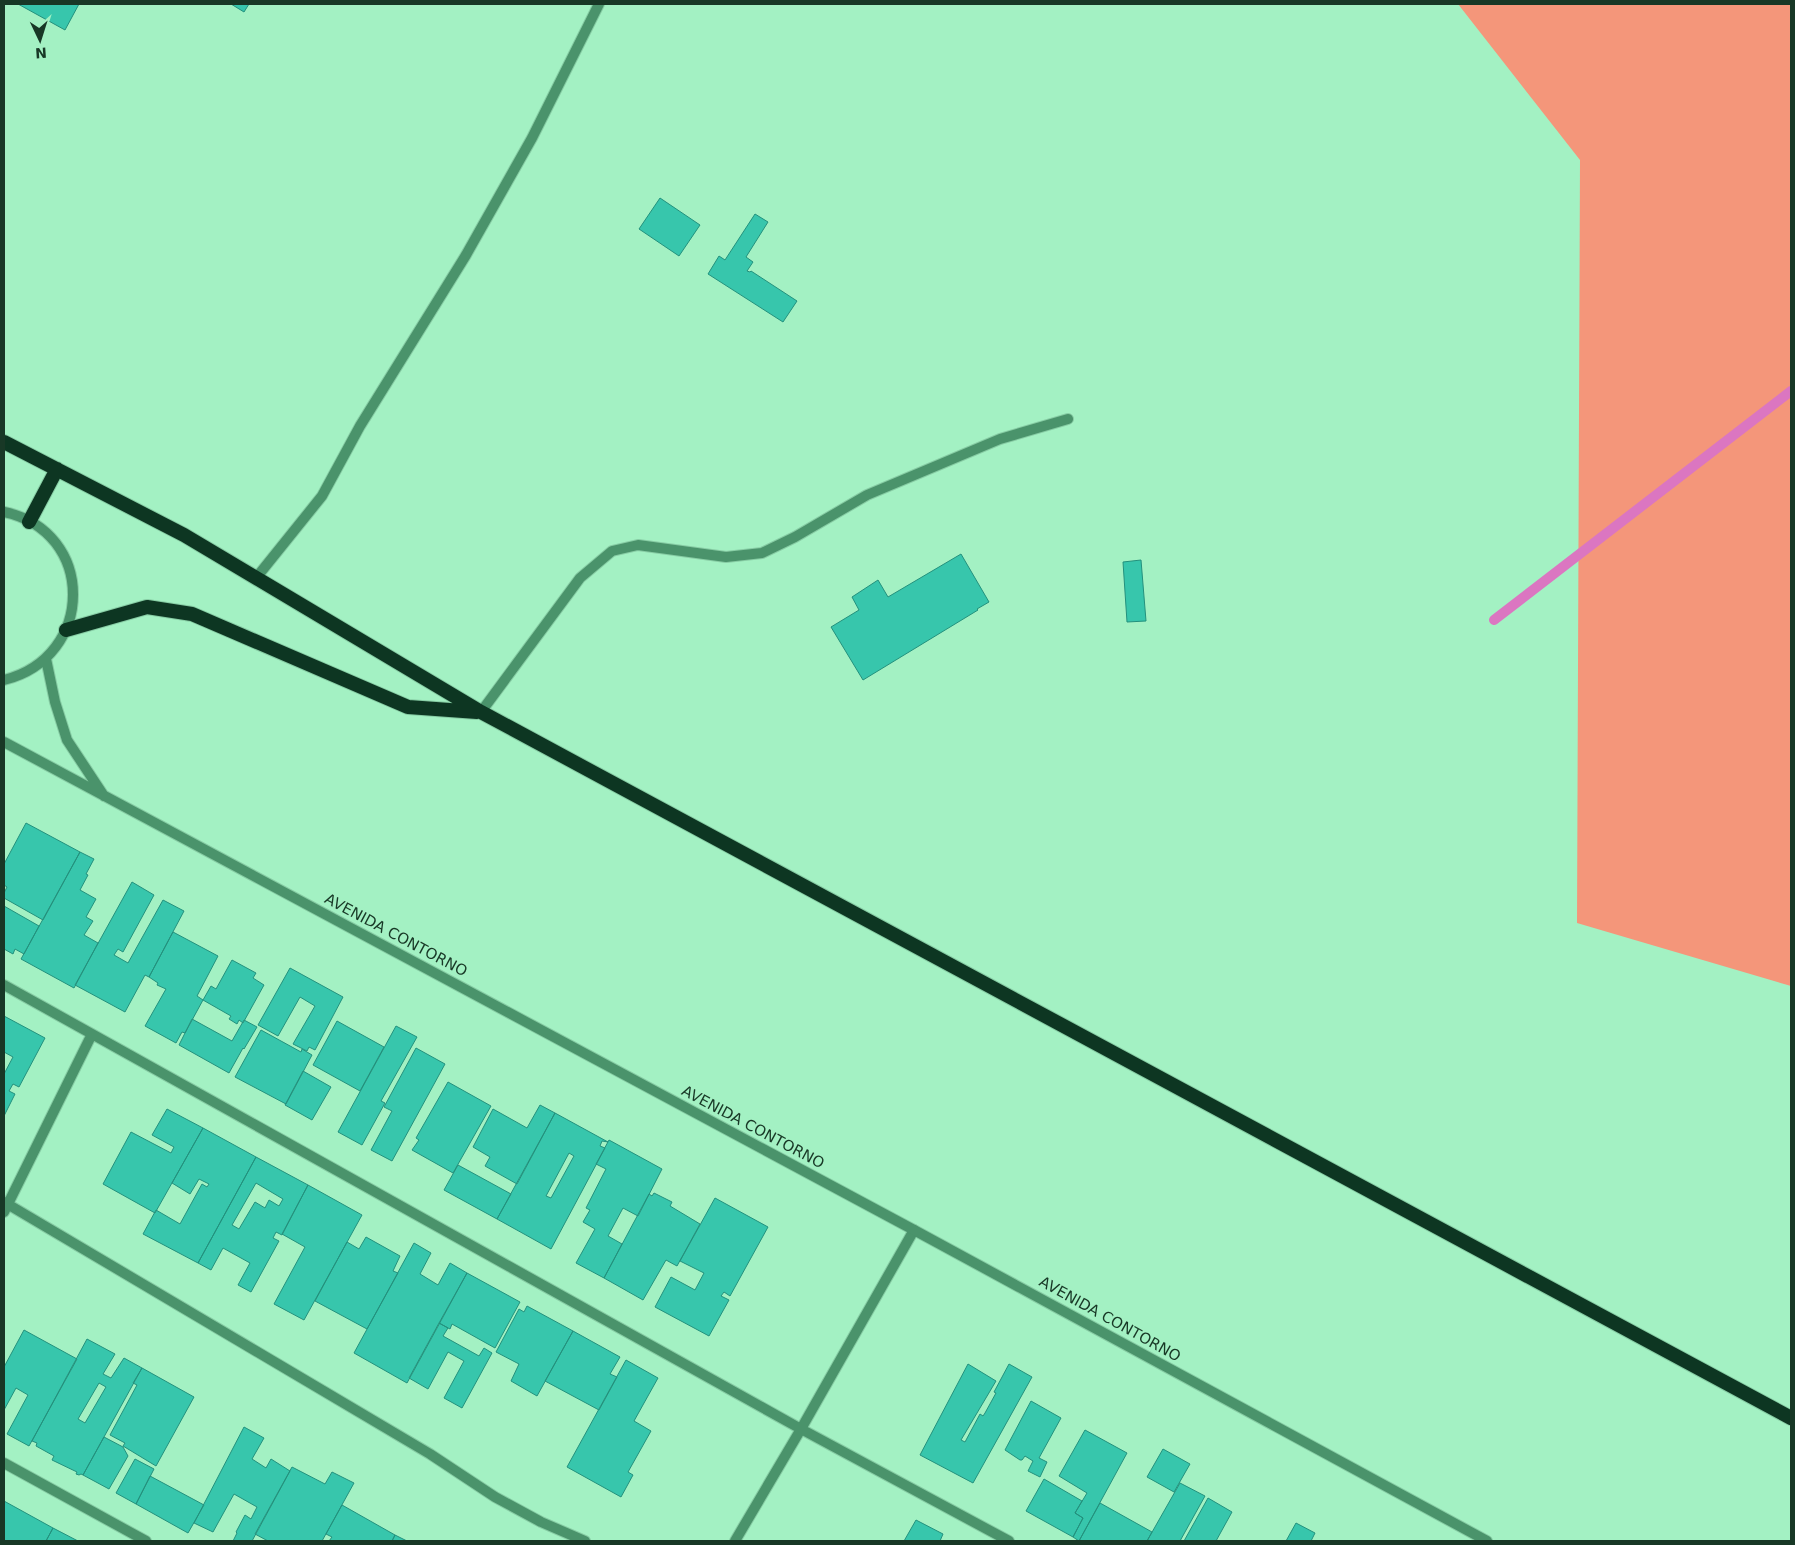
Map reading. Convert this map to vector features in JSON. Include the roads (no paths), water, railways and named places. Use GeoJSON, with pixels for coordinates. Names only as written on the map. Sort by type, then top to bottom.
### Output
{"type":"FeatureCollection","features":[{"type":"Feature","properties":{"kind":"highway"},"geometry":{"type":"LineString","coordinates":[[4,442],[184,535],[481,712],[1791,1418]]}},
{"type":"Feature","properties":{"kind":"highway"},"geometry":{"type":"LineString","coordinates":[[29,522],[56,470]]}},
{"type":"Feature","properties":{"kind":"highway"},"geometry":{"type":"LineString","coordinates":[[66,630],[147,607],[192,614],[408,707],[481,712]]}},
{"type":"Feature","properties":{"kind":"street"},"geometry":{"type":"LineString","coordinates":[[256,578],[322,496],[360,426],[466,255],[527,146],[599,4]]}},
{"type":"Feature","properties":{"kind":"street"},"geometry":{"type":"LineString","coordinates":[[481,712],[580,578],[612,551],[638,545],[726,557],[762,553],[867,495],[1000,439],[1068,419]]}},
{"type":"Feature","properties":{"kind":"street"},"geometry":{"type":"LineString","coordinates":[[4,512],[29,522],[44,532],[56,545],[66,560],[74,595],[66,630],[58,646],[46,659],[31,670],[4,680]]}},
{"type":"Feature","properties":{"kind":"street"},"geometry":{"type":"LineString","coordinates":[[46,659],[55,702],[67,740],[105,796]]}},
{"type":"Feature","properties":{"kind":"street","name":"AVENIDA CONTORNO"},"geometry":{"type":"LineString","coordinates":[[5,745],[105,796],[914,1230],[1487,1541]]}},
{"type":"Feature","properties":{"kind":"street"},"geometry":{"type":"LineString","coordinates":[[4,985],[801,1429],[1009,1541]]}},
{"type":"Feature","properties":{"kind":"street"},"geometry":{"type":"LineString","coordinates":[[92,1034],[5,1206],[430,1454],[495,1497],[541,1522],[585,1541]]}},
{"type":"Feature","properties":{"kind":"street"},"geometry":{"type":"LineString","coordinates":[[739,1539],[914,1230]]}},
{"type":"Feature","properties":{"kind":"street"},"geometry":{"type":"LineString","coordinates":[[4,1463],[146,1541]]}},
{"type":"Feature","properties":{"kind":"waterway"},"geometry":{"type":"LineString","coordinates":[[1494,620],[1791,391]]}}]}
